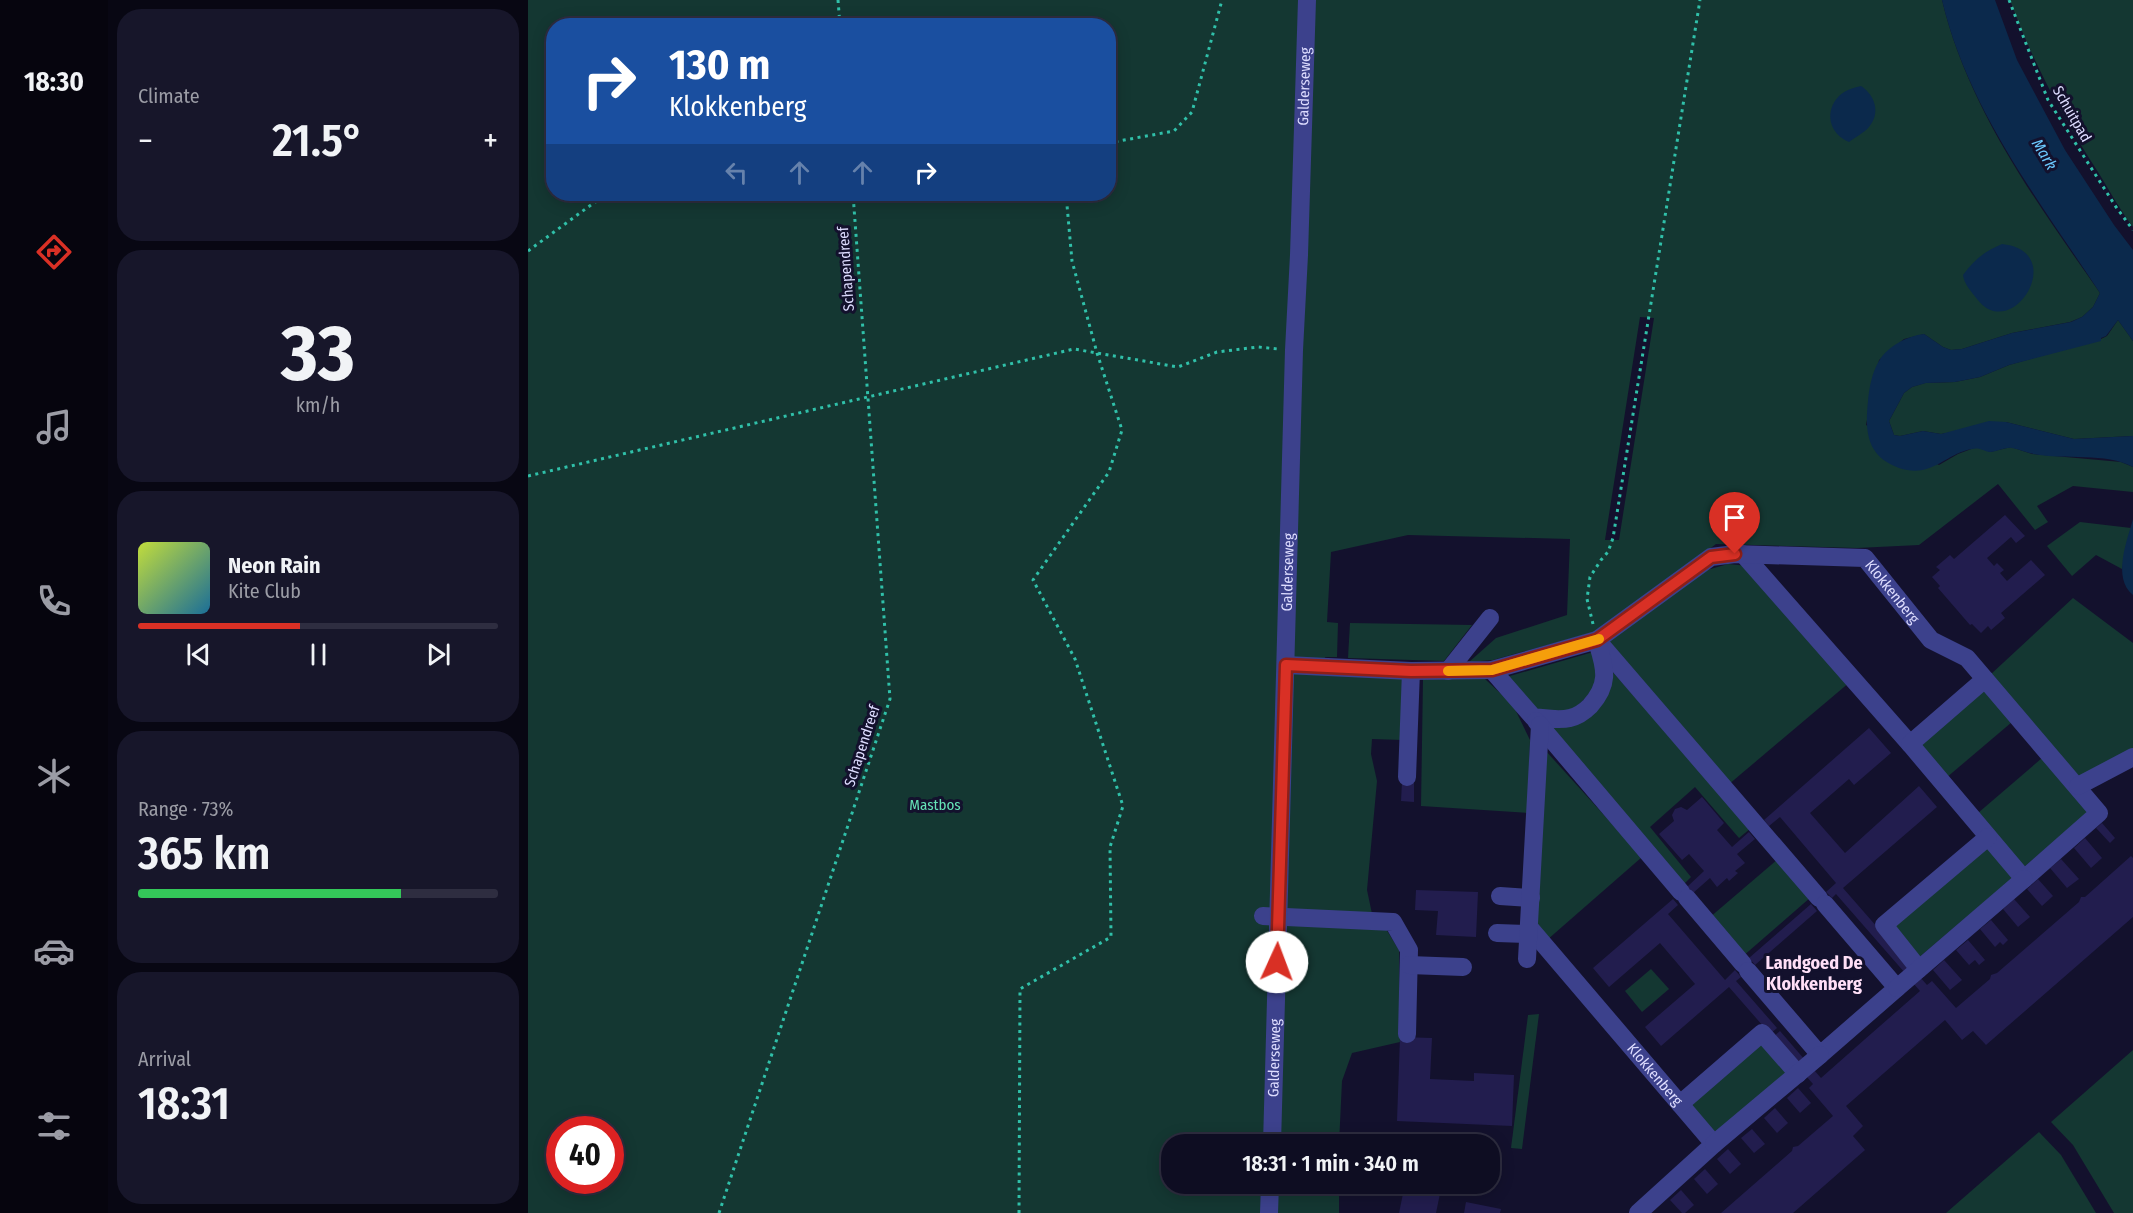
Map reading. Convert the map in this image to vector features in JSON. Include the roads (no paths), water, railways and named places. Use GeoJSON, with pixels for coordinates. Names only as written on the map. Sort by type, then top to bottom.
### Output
{"type":"FeatureCollection","features":[{"type":"Feature","properties":{"kind":"street","name":"Galderseweg"},"geometry":{"type":"LineString","coordinates":[[1272,1134],[1271,916],[1286,665],[1294,350],[1307,0]]}},
{"type":"Feature","properties":{"kind":"street","name":"Klokkenberg"},"geometry":{"type":"LineString","coordinates":[[1286,665],[1411,671],[1492,670],[1597,640],[1711,557],[1743,554],[1865,558],[1931,640],[1967,658],[2099,813],[1714,1144],[1529,930]]}},
{"type":"Feature","properties":{"kind":"street"},"geometry":{"type":"LineString","coordinates":[[1743,554],[1910,744],[1961,795],[1988,837],[2024,879]]}},
{"type":"Feature","properties":{"kind":"street"},"geometry":{"type":"LineString","coordinates":[[1449,670],[1490,618]]}},
{"type":"Feature","properties":{"kind":"street"},"geometry":{"type":"LineString","coordinates":[[1536,721],[1561,720],[1582,714],[1604,687],[1604,664],[1597,640]]}},
{"type":"Feature","properties":{"kind":"street"},"geometry":{"type":"LineString","coordinates":[[1597,640],[1897,988]]}},
{"type":"Feature","properties":{"kind":"street"},"geometry":{"type":"LineString","coordinates":[[1492,670],[1820,1055]]}},
{"type":"Feature","properties":{"kind":"street"},"geometry":{"type":"LineString","coordinates":[[1407,777],[1411,671]]}},
{"type":"Feature","properties":{"kind":"street"},"geometry":{"type":"LineString","coordinates":[[1910,744],[1985,679]]}},
{"type":"Feature","properties":{"kind":"street"},"geometry":{"type":"LineString","coordinates":[[1527,959],[1536,721]]}},
{"type":"Feature","properties":{"kind":"street"},"geometry":{"type":"LineString","coordinates":[[2078,786],[2133,757]]}},
{"type":"Feature","properties":{"kind":"street"},"geometry":{"type":"LineString","coordinates":[[1919,969],[1884,925],[1988,837]]}},
{"type":"Feature","properties":{"kind":"street"},"geometry":{"type":"LineString","coordinates":[[1500,896],[1531,898]]}},
{"type":"Feature","properties":{"kind":"street"},"geometry":{"type":"LineString","coordinates":[[1271,916],[1393,922],[1409,950],[1407,1034]]}},
{"type":"Feature","properties":{"kind":"street"},"geometry":{"type":"LineString","coordinates":[[1497,933],[1529,930]]}},
{"type":"Feature","properties":{"kind":"street"},"geometry":{"type":"LineString","coordinates":[[1409,965],[1463,967]]}},
{"type":"Feature","properties":{"kind":"street"},"geometry":{"type":"LineString","coordinates":[[1680,1104],[1762,1033],[1798,1074]]}},
{"type":"Feature","properties":{"kind":"street"},"geometry":{"type":"LineString","coordinates":[[1638,1213],[1714,1144]]}},
{"type":"Feature","properties":{"kind":"street"},"geometry":{"type":"LineString","coordinates":[[1269,1213],[1270,1194]]}},
{"type":"Feature","properties":{"kind":"water","name":"Mark"},"geometry":{"type":"Polygon","coordinates":[[[1942,0],[1995,0],[2017,60],[2065,150],[2133,250],[2133,341],[2118,320],[2106,336],[2101,338],[2101,341],[2009,365],[1980,377],[1955,382],[1926,383],[1912,387],[1904,393],[1889,421],[1894,435],[1900,436],[1923,431],[1941,434],[1989,421],[2006,422],[2074,439],[2133,436],[2133,467],[2110,459],[2046,456],[2009,448],[1990,452],[1979,449],[1963,451],[1930,468],[1911,471],[1888,463],[1880,457],[1870,441],[1867,412],[1873,375],[1883,356],[1898,343],[1924,334],[1943,347],[1951,350],[1962,349],[2012,333],[2071,322],[2082,317],[2093,307],[2100,293],[2030,188],[1987,117],[1954,40],[1942,0]]]}},
{"type":"Feature","properties":{"kind":"water"},"geometry":{"type":"Polygon","coordinates":[[[1861,86],[1873,99],[1875,116],[1867,129],[1849,142],[1837,134],[1833,128],[1831,108],[1841,94],[1861,86]]]}},
{"type":"Feature","properties":{"kind":"water"},"geometry":{"type":"Polygon","coordinates":[[[2002,244],[2022,250],[2032,262],[2033,277],[2028,291],[2018,304],[2005,311],[1991,310],[1977,299],[1966,284],[1963,275],[1980,257],[2002,244]]]}},
{"type":"Feature","properties":{"kind":"water"},"geometry":{"type":"Polygon","coordinates":[[[2133,519],[2133,595],[2123,579],[2122,569],[2133,519]]]}},
{"type":"Feature","properties":{"kind":"district","name":"Landgoed De Klokkenberg"},"geometry":{"type":"Point","coordinates":[1814,973]}},
{"type":"Feature","properties":{"kind":"park label","name":"Mastbos"},"geometry":{"type":"Point","coordinates":[935,805]}}]}
